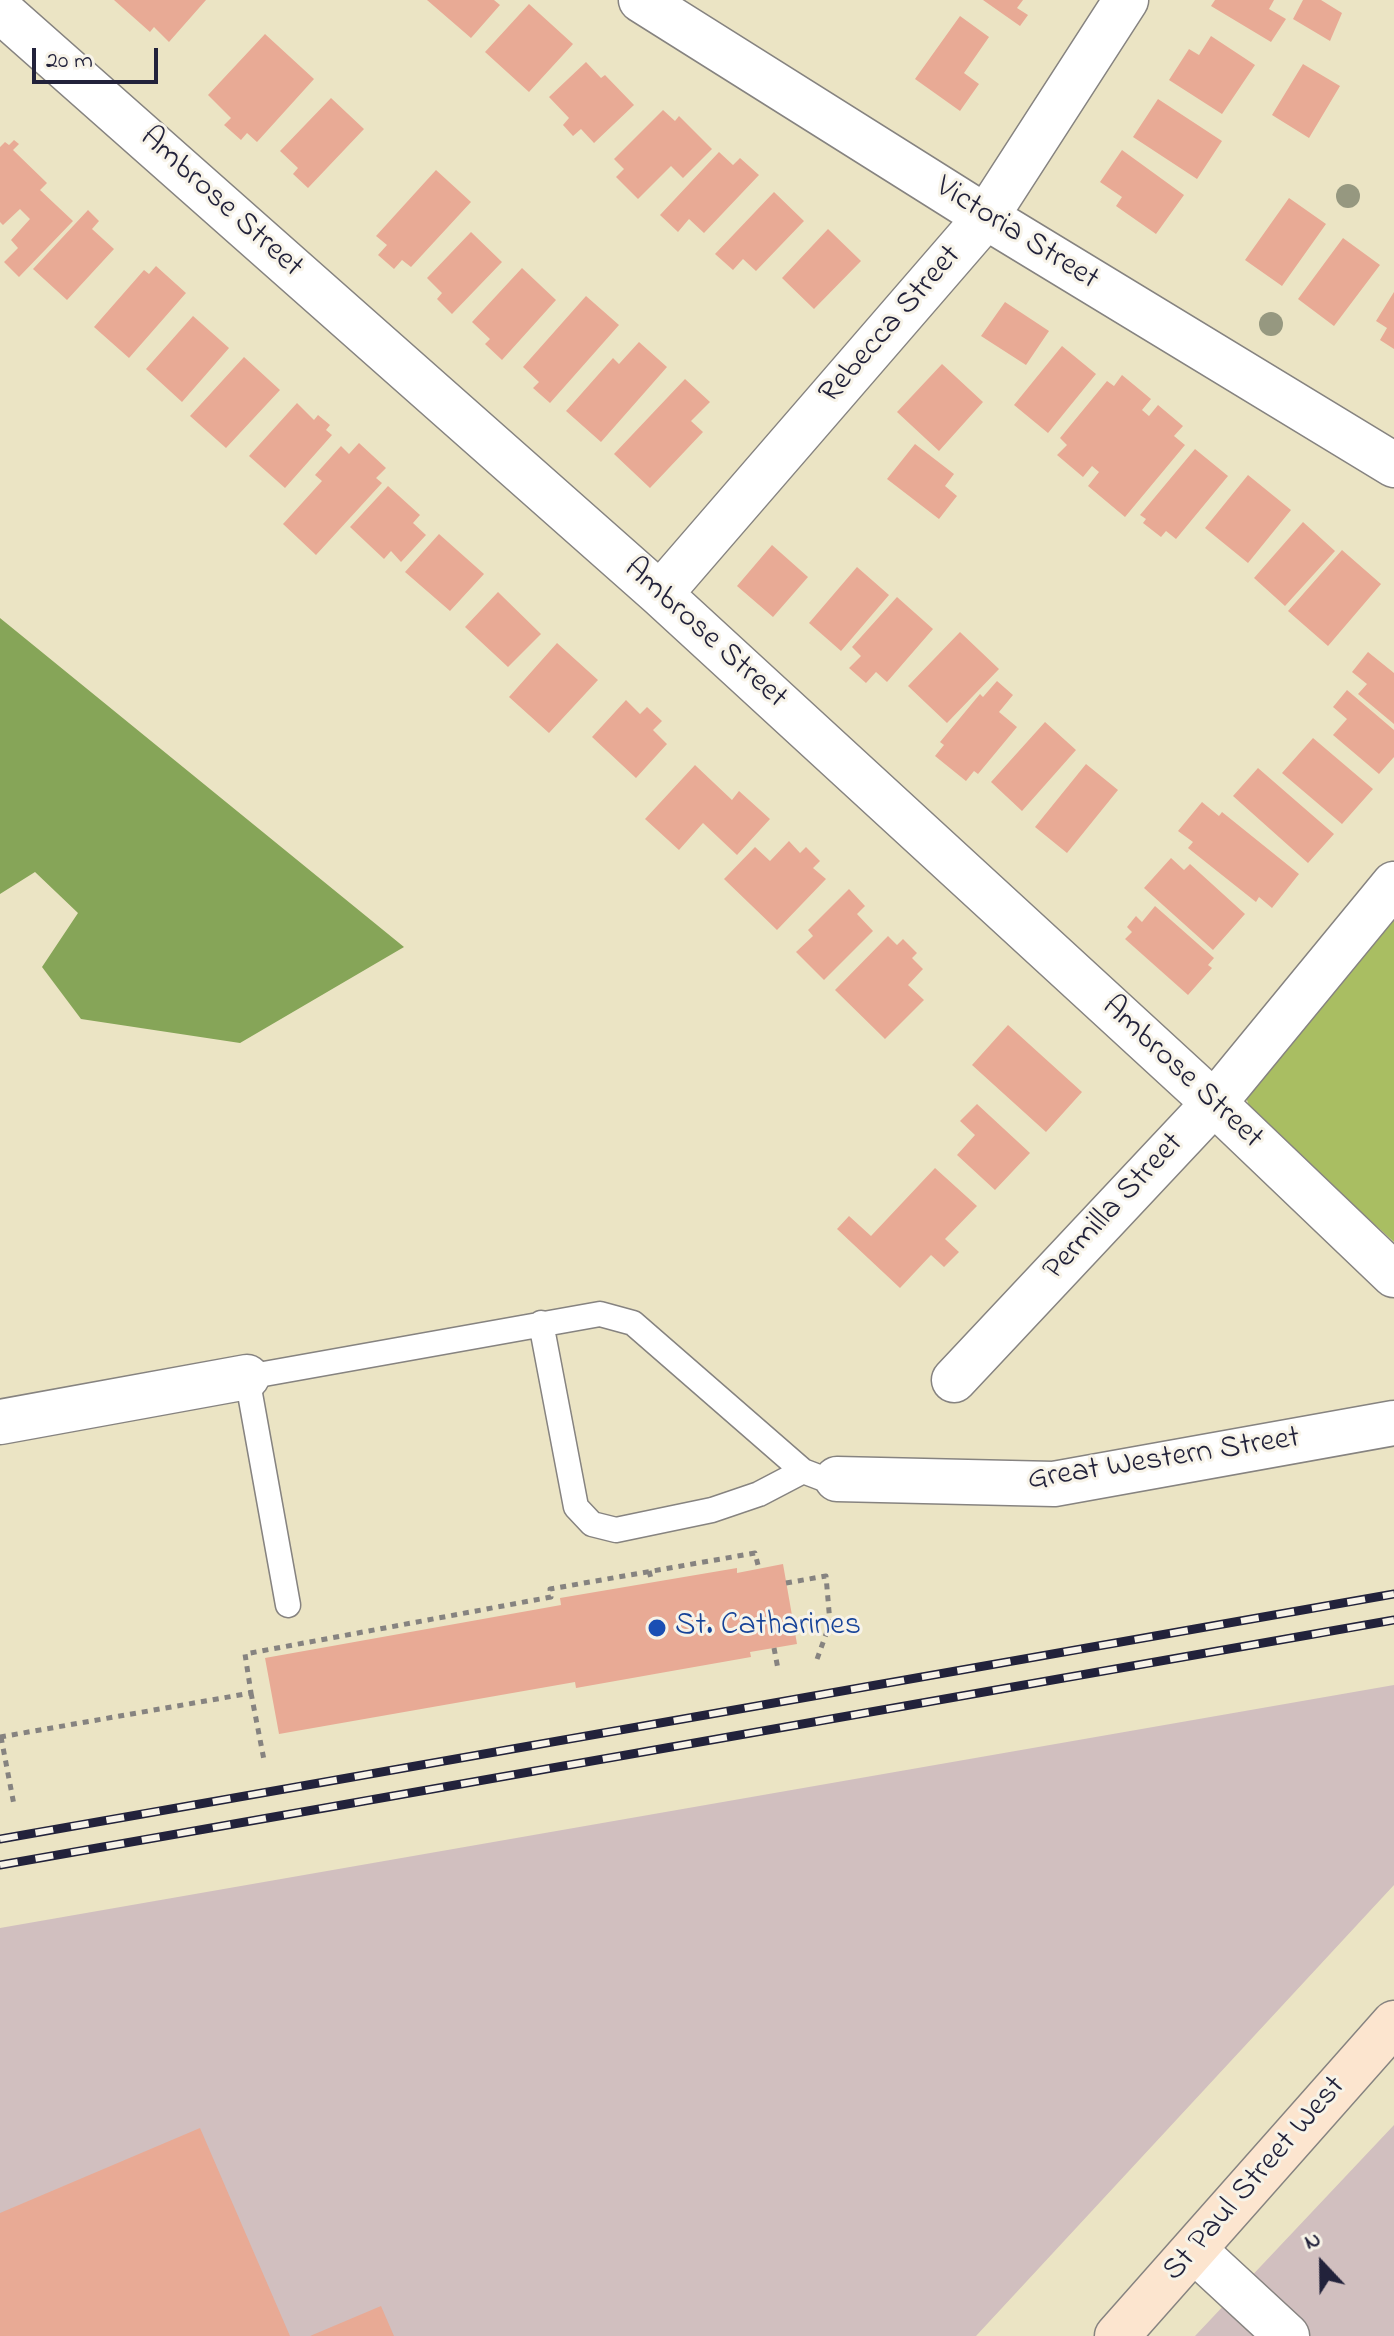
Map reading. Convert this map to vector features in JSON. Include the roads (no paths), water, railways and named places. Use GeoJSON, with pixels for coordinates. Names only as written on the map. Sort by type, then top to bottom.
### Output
{"type":"FeatureCollection","features":[{"type":"Feature","properties":{"kind":"main road","name":"St Paul Street West"},"geometry":{"type":"LineString","coordinates":[[1117,2336],[1394,2023]]}},
{"type":"Feature","properties":{"kind":"street","name":"Victoria Street"},"geometry":{"type":"LineString","coordinates":[[641,0],[986,217],[1394,465]]}},
{"type":"Feature","properties":{"kind":"street","name":"Rebecca Street"},"geometry":{"type":"LineString","coordinates":[[660,594],[986,217],[1126,0]]}},
{"type":"Feature","properties":{"kind":"street","name":"Ambrose Street"},"geometry":{"type":"LineString","coordinates":[[0,10],[660,594],[1214,1103],[1394,1275]]}},
{"type":"Feature","properties":{"kind":"street","name":"Permilla Street"},"geometry":{"type":"LineString","coordinates":[[954,1380],[1214,1103],[1394,884]]}},
{"type":"Feature","properties":{"kind":"street"},"geometry":{"type":"LineString","coordinates":[[0,1422],[247,1377]]}},
{"type":"Feature","properties":{"kind":"street","name":"Great Western Street"},"geometry":{"type":"LineString","coordinates":[[820,1475],[1054,1484],[1394,1423]]}},
{"type":"Feature","properties":{"kind":"street"},"geometry":{"type":"LineString","coordinates":[[1194,2250],[1287,2336]]}},
{"type":"Feature","properties":{"kind":"lane"},"geometry":{"type":"LineString","coordinates":[[288,1605],[247,1377],[600,1314],[633,1323],[820,1475]]}},
{"type":"Feature","properties":{"kind":"lane"},"geometry":{"type":"LineString","coordinates":[[541,1323],[576,1507],[592,1524],[616,1530],[712,1510],[820,1475]]}},
{"type":"Feature","properties":{"kind":"railway"},"geometry":{"type":"LineString","coordinates":[[0,1839],[1394,1594]]}},
{"type":"Feature","properties":{"kind":"railway"},"geometry":{"type":"LineString","coordinates":[[0,1865],[1394,1620]]}},
{"type":"Feature","properties":{"kind":"place","name":"St. Catharines"},"geometry":{"type":"Point","coordinates":[657,1628]}}]}
